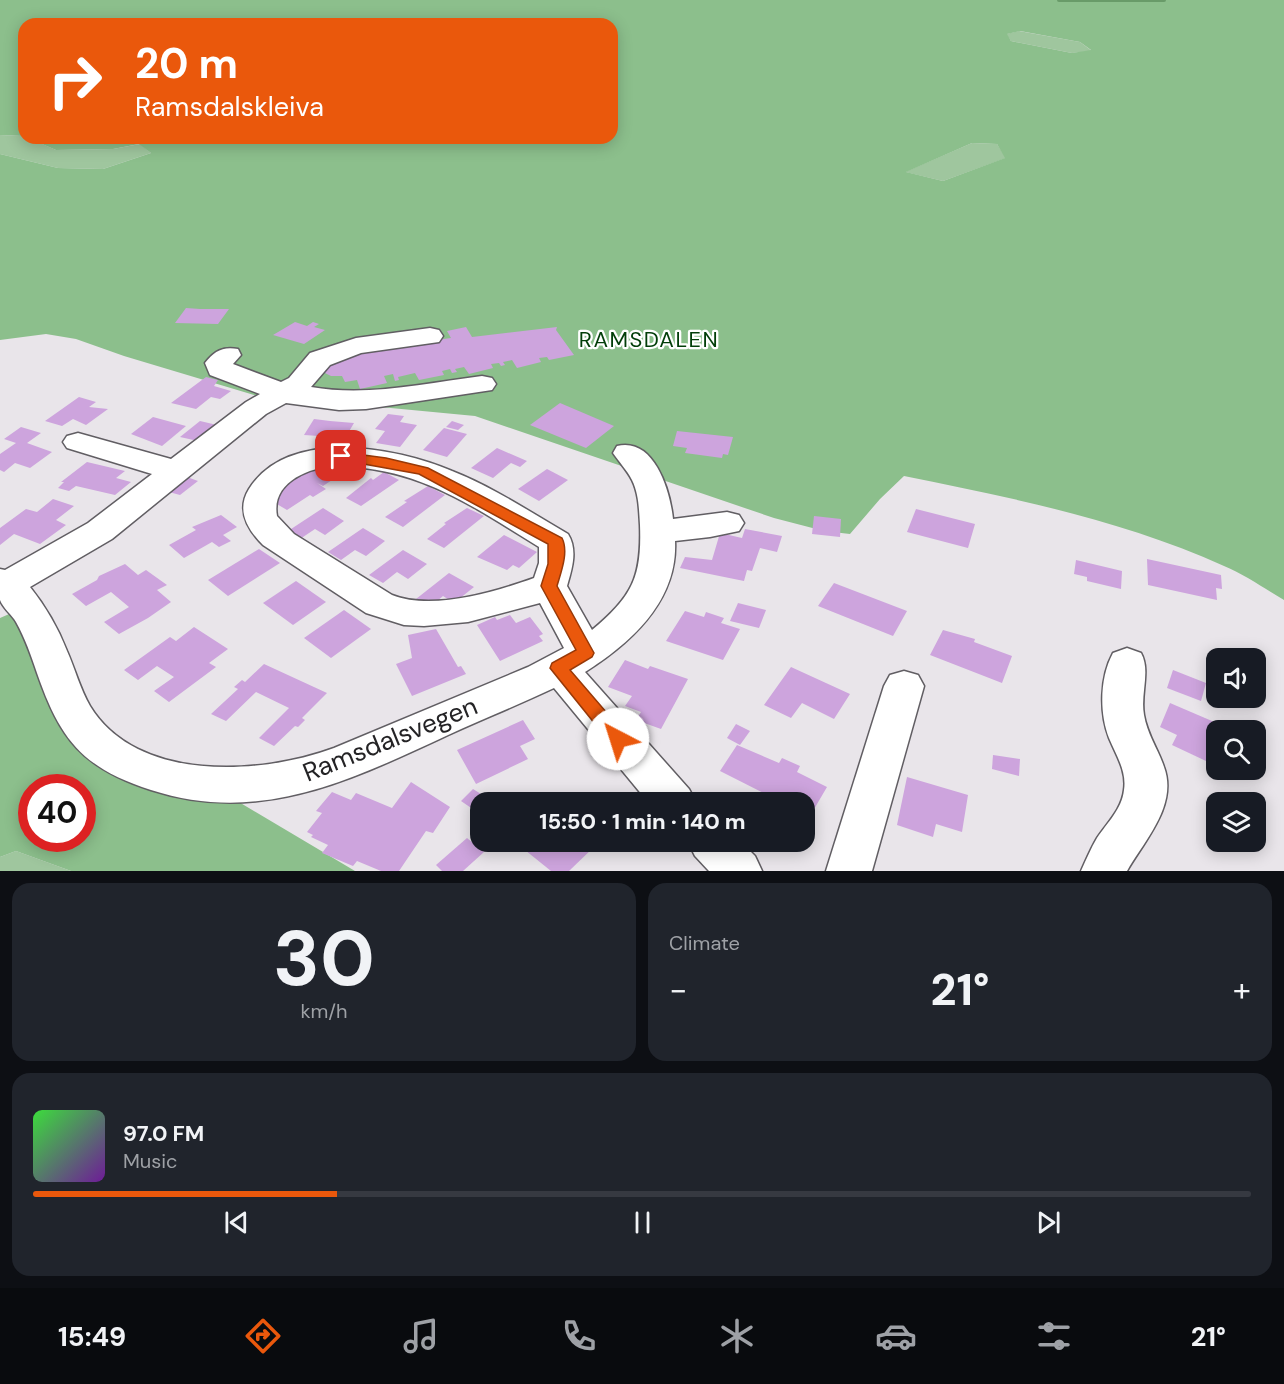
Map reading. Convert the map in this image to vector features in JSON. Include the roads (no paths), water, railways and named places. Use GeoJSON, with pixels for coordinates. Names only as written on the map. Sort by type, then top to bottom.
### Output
{"type":"FeatureCollection","features":[{"type":"Feature","properties":{"kind":"street"},"geometry":{"type":"LineString","coordinates":[[4,583],[100,531],[256,408],[299,384],[315,363],[333,352],[373,342],[430,336]]}},
{"type":"Feature","properties":{"kind":"street"},"geometry":{"type":"LineString","coordinates":[[228,355],[219,363],[220,369],[269,387],[279,394],[305,395],[339,401],[366,400],[482,384]]}},
{"type":"Feature","properties":{"kind":"street"},"geometry":{"type":"LineString","coordinates":[[78,442],[177,471]]}},
{"type":"Feature","properties":{"kind":"street","name":"Ramsdalsvegen"},"geometry":{"type":"LineString","coordinates":[[4,583],[38,627],[52,656],[70,708],[85,731],[105,749],[134,767],[174,779],[222,786],[282,781],[320,770],[386,745],[572,660],[617,629],[637,609],[649,589],[656,568],[658,533],[652,486],[647,475],[628,453]]}},
{"type":"Feature","properties":{"kind":"street"},"geometry":{"type":"LineString","coordinates":[[549,586],[515,599],[473,608],[423,613],[384,607],[282,543],[266,526],[259,510],[261,498],[279,474],[298,464],[319,457],[352,458],[423,471],[556,542],[556,564],[549,586],[572,660],[667,792]]}},
{"type":"Feature","properties":{"kind":"street"},"geometry":{"type":"LineString","coordinates":[[658,533],[677,528],[727,523]]}},
{"type":"Feature","properties":{"kind":"street"},"geometry":{"type":"LineString","coordinates":[[1104,871],[1138,814],[1146,794],[1146,774],[1125,725],[1121,703],[1128,663]]}},
{"type":"Feature","properties":{"kind":"street"},"geometry":{"type":"LineString","coordinates":[[849,871],[904,686]]}},
{"type":"Feature","properties":{"kind":"street"},"geometry":{"type":"LineString","coordinates":[[721,852],[739,871]]}},
{"type":"Feature","properties":{"kind":"waterway"},"geometry":{"type":"LineString","coordinates":[[1059,0],[1164,0]]}},
{"type":"Feature","properties":{"kind":"district","name":"RAMSDALEN"},"geometry":{"type":"Point","coordinates":[649,339]}}]}
